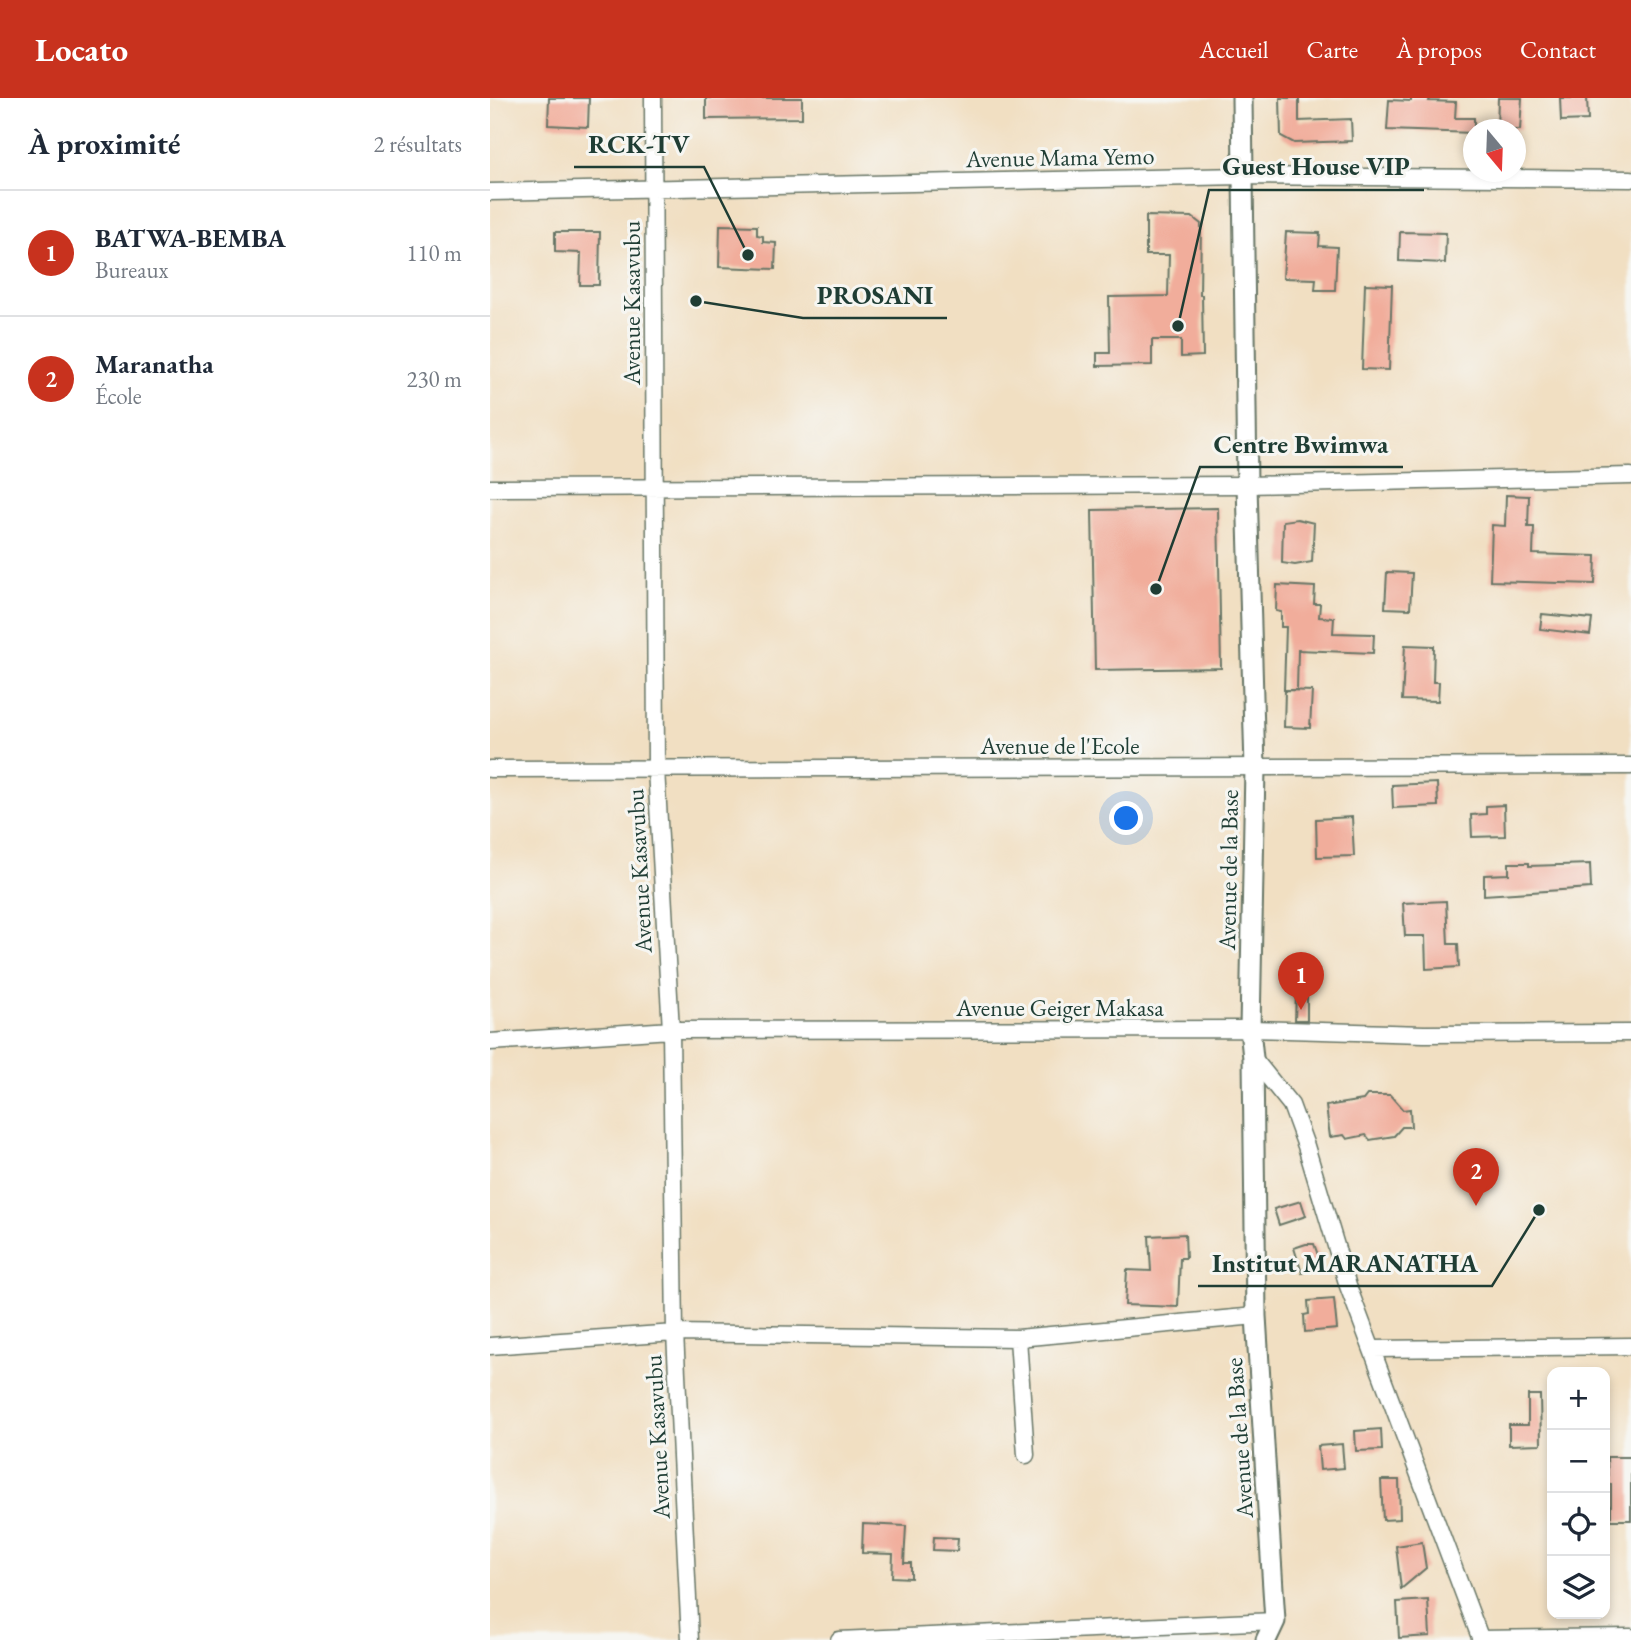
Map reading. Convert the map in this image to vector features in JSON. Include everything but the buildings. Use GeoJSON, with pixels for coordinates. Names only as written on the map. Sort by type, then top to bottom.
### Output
{"type":"FeatureCollection","features":[{"type":"Feature","properties":{"kind":"main road","name":"Avenue de la Base"},"geometry":{"type":"LineString","coordinates":[[1242,98],[1247,485],[1255,768],[1250,1029],[1253,1058],[1256,1316],[1275,1621],[1266,1640]]}},
{"type":"Feature","properties":{"kind":"street","name":"Avenue Kasavubu"},"geometry":{"type":"LineString","coordinates":[[653,98],[656,769],[671,1030],[675,1334],[690,1640]]}},
{"type":"Feature","properties":{"kind":"street","name":"Avenue Mama Yemo"},"geometry":{"type":"LineString","coordinates":[[490,192],[1243,176],[1631,179]]}},
{"type":"Feature","properties":{"kind":"street"},"geometry":{"type":"LineString","coordinates":[[490,488],[1247,485],[1631,476]]}},
{"type":"Feature","properties":{"kind":"street","name":"Avenue de l'Ecole"},"geometry":{"type":"LineString","coordinates":[[490,769],[1631,766]]}},
{"type":"Feature","properties":{"kind":"street","name":"Avenue Geiger Makasa"},"geometry":{"type":"LineString","coordinates":[[490,1042],[671,1030],[1250,1029],[1424,1034],[1631,1032]]}},
{"type":"Feature","properties":{"kind":"street"},"geometry":{"type":"LineString","coordinates":[[1253,1058],[1291,1105],[1348,1286],[1481,1639],[1631,1637]]}},
{"type":"Feature","properties":{"kind":"street"},"geometry":{"type":"LineString","coordinates":[[490,1346],[675,1334],[1018,1338],[1256,1316]]}},
{"type":"Feature","properties":{"kind":"street"},"geometry":{"type":"LineString","coordinates":[[1018,1338],[1026,1455]]}},
{"type":"Feature","properties":{"kind":"street"},"geometry":{"type":"LineString","coordinates":[[1373,1349],[1631,1346]]}},
{"type":"Feature","properties":{"kind":"street"},"geometry":{"type":"LineString","coordinates":[[839,1640],[1275,1621]]}},
{"type":"Feature","properties":{"kind":"place","name":"RCK-TV"},"geometry":{"type":"Point","coordinates":[748,255]}},
{"type":"Feature","properties":{"kind":"place","name":"PROSANI"},"geometry":{"type":"Point","coordinates":[696,301]}},
{"type":"Feature","properties":{"kind":"place","name":"Guest House VIP"},"geometry":{"type":"Point","coordinates":[1178,326]}},
{"type":"Feature","properties":{"kind":"place","name":"Centre Bwimwa"},"geometry":{"type":"Point","coordinates":[1156,589]}},
{"type":"Feature","properties":{"kind":"place","name":"BATWA-BEMBA"},"geometry":{"type":"Point","coordinates":[1301,1010]}},
{"type":"Feature","properties":{"kind":"place","name":"Maranatha"},"geometry":{"type":"Point","coordinates":[1476,1206]}},
{"type":"Feature","properties":{"kind":"place","name":"Institut MARANATHA"},"geometry":{"type":"Point","coordinates":[1539,1210]}}]}
